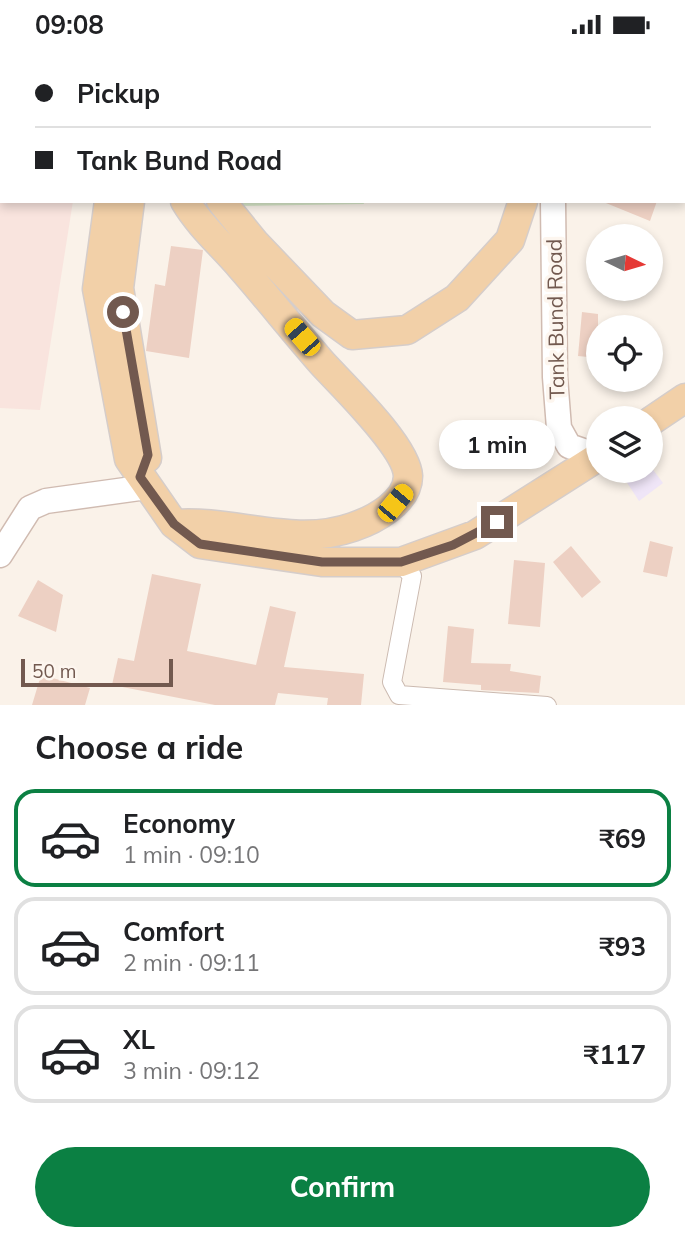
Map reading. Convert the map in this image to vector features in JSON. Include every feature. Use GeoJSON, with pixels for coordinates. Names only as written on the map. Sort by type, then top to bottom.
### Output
{"type":"FeatureCollection","features":[{"type":"Feature","properties":{"kind":"main road"},"geometry":{"type":"LineString","coordinates":[[109,203],[97,289],[129,459],[174,524],[200,544],[322,562],[401,562],[475,535],[586,465]]}},
{"type":"Feature","properties":{"kind":"main road"},"geometry":{"type":"LineString","coordinates":[[130,203],[119,288],[148,455],[144,482]]}},
{"type":"Feature","properties":{"kind":"main road"},"geometry":{"type":"LineString","coordinates":[[174,524],[200,522],[277,534],[317,534],[351,528],[376,517],[404,491],[408,476],[403,459],[366,411],[187,203]]}},
{"type":"Feature","properties":{"kind":"main road"},"geometry":{"type":"LineString","coordinates":[[223,203],[255,243],[323,314],[352,335],[407,330],[457,298],[510,240],[522,203]]}},
{"type":"Feature","properties":{"kind":"main road","name":"Tank Bund Road"},"geometry":{"type":"LineString","coordinates":[[554,203],[555,377],[559,429],[569,446],[586,452]]}},
{"type":"Feature","properties":{"kind":"main road"},"geometry":{"type":"LineString","coordinates":[[663,413],[685,398]]}},
{"type":"Feature","properties":{"kind":"main road"},"geometry":{"type":"LineString","coordinates":[[0,555],[30,509],[46,501],[144,482]]}},
{"type":"Feature","properties":{"kind":"street"},"geometry":{"type":"LineString","coordinates":[[401,562],[412,576],[392,682],[399,695],[412,701],[547,705]]}},
{"type":"Feature","properties":{"kind":"shaded area"},"geometry":{"type":"Polygon","coordinates":[[[0,203],[73,203],[40,410],[0,408],[0,203]]]}},
{"type":"Feature","properties":{"kind":"shaded area"},"geometry":{"type":"Polygon","coordinates":[[[627,483],[663,483],[639,501],[627,483]]]}},
{"type":"Feature","properties":{"kind":"green space"},"geometry":{"type":"Polygon","coordinates":[[[231,203],[364,204],[232,206],[231,203]]]}},
{"type":"Feature","properties":{"kind":"building"},"geometry":{"type":"Polygon","coordinates":[[[606,203],[656,203],[650,221],[606,203]]]}},
{"type":"Feature","properties":{"kind":"building"},"geometry":{"type":"Polygon","coordinates":[[[171,246],[203,250],[189,358],[146,351],[155,284],[165,286],[171,246]]]}},
{"type":"Feature","properties":{"kind":"building"},"geometry":{"type":"Polygon","coordinates":[[[582,312],[598,314],[586,315],[586,357],[578,356],[582,312]]]}},
{"type":"Feature","properties":{"kind":"building"},"geometry":{"type":"Polygon","coordinates":[[[650,541],[673,547],[667,577],[643,572],[650,541]]]}},
{"type":"Feature","properties":{"kind":"building"},"geometry":{"type":"Polygon","coordinates":[[[571,546],[601,582],[582,598],[553,562],[571,546]]]}},
{"type":"Feature","properties":{"kind":"building"},"geometry":{"type":"Polygon","coordinates":[[[514,560],[545,563],[540,627],[508,624],[514,560]]]}},
{"type":"Feature","properties":{"kind":"building"},"geometry":{"type":"Polygon","coordinates":[[[152,574],[201,584],[187,651],[256,665],[270,606],[296,612],[284,667],[364,674],[361,705],[327,705],[328,698],[278,693],[275,705],[215,705],[112,685],[118,658],[134,661],[152,574]]]}},
{"type":"Feature","properties":{"kind":"building"},"geometry":{"type":"Polygon","coordinates":[[[38,580],[63,595],[56,632],[18,616],[38,580]]]}},
{"type":"Feature","properties":{"kind":"building"},"geometry":{"type":"Polygon","coordinates":[[[448,626],[474,629],[471,663],[511,664],[510,671],[541,676],[539,693],[481,690],[481,685],[443,682],[448,626]]]}},
{"type":"Feature","properties":{"kind":"building"},"geometry":{"type":"Polygon","coordinates":[[[41,675],[90,688],[85,705],[32,705],[41,675]]]}},
{"type":"Feature","properties":{"kind":"route"},"geometry":{"type":"LineString","coordinates":[[123,312],[148,455],[140,477],[174,524],[190,539],[200,544],[322,562],[401,562],[453,545],[497,522]]}}]}
